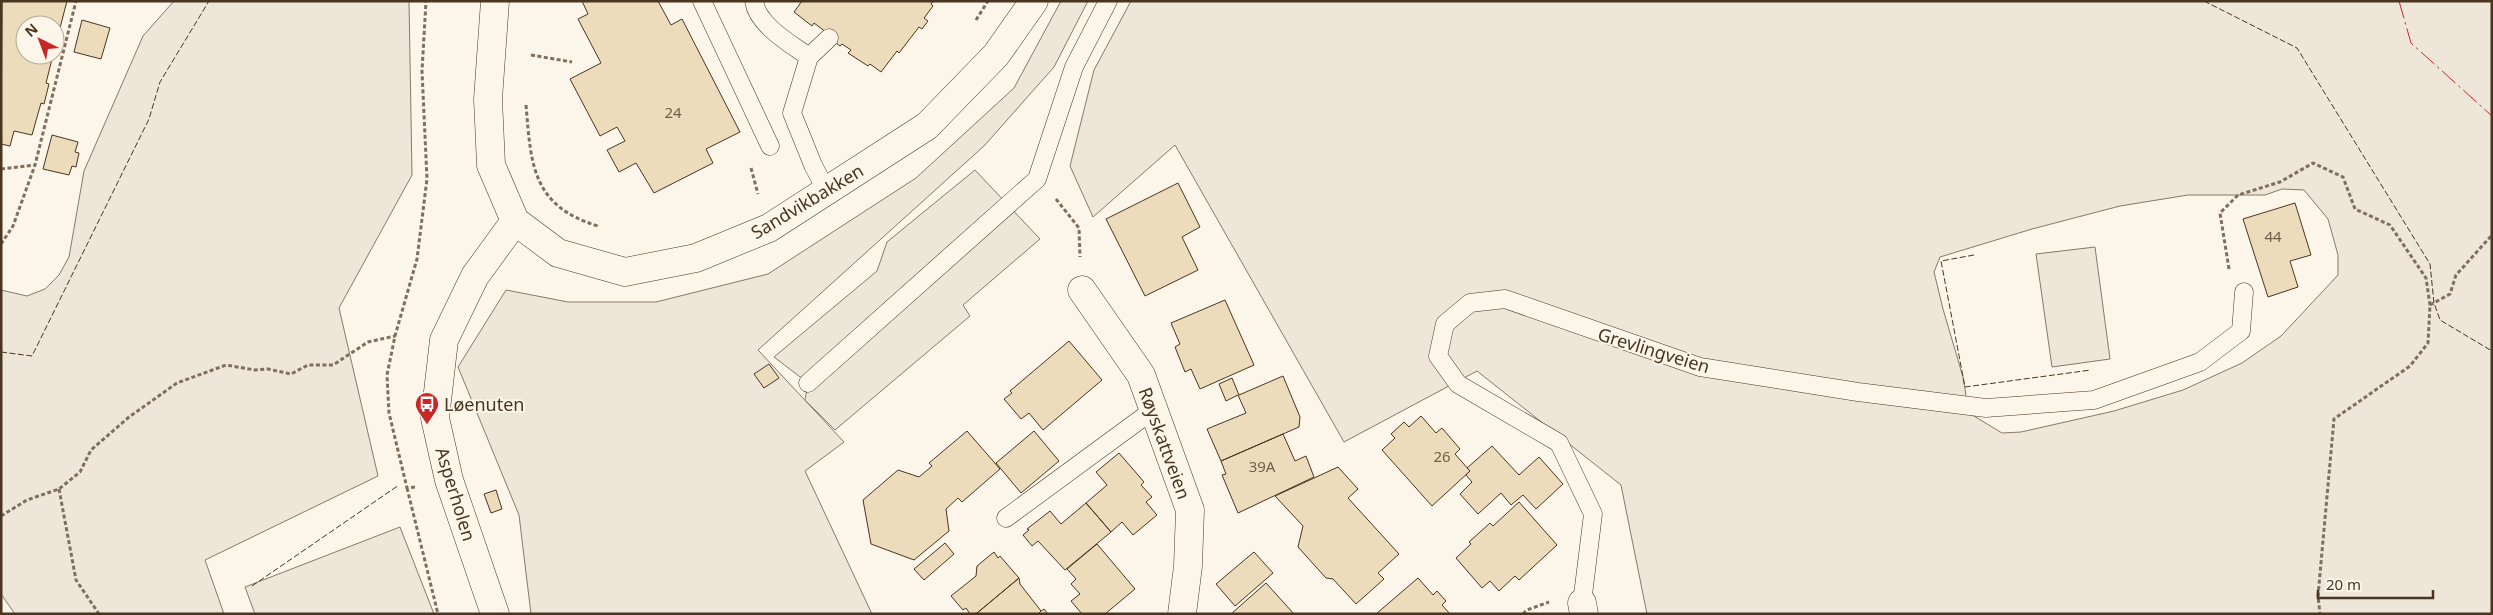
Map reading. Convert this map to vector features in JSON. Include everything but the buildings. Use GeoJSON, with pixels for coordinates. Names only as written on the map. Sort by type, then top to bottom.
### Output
{"type":"FeatureCollection","features":[{"type":"Feature","properties":{"kind":"street"},"geometry":{"type":"LineString","coordinates":[[495,1],[488,99],[491,165],[515,221]]}},
{"type":"Feature","properties":{"kind":"street","name":"Sandvikbakken"},"geometry":{"type":"LineString","coordinates":[[515,221],[558,253],[626,272],[696,258],[769,228],[927,126],[996,55],[1034,1]]}},
{"type":"Feature","properties":{"kind":"street","name":"Asperholen"},"geometry":{"type":"LineString","coordinates":[[494,610],[449,480],[435,418],[444,340],[475,276],[515,221]]}},
{"type":"Feature","properties":{"kind":"street","name":"Røyskattveien"},"geometry":{"type":"LineString","coordinates":[[1082,290],[1141,375],[1190,510],[1188,566],[1182,614]]}},
{"type":"Feature","properties":{"kind":"lane"},"geometry":{"type":"LineString","coordinates":[[702,1],[770,146]]}},
{"type":"Feature","properties":{"kind":"lane"},"geometry":{"type":"LineString","coordinates":[[754,1],[755,7],[774,33],[809,57]]}},
{"type":"Feature","properties":{"kind":"lane"},"geometry":{"type":"LineString","coordinates":[[808,383],[1037,179],[1074,67],[1108,1]]}},
{"type":"Feature","properties":{"kind":"lane"},"geometry":{"type":"LineString","coordinates":[[827,192],[812,165],[792,113],[809,57],[829,38]]}},
{"type":"Feature","properties":{"kind":"lane","name":"Grevlingveien"},"geometry":{"type":"LineString","coordinates":[[1583,608],[1593,514],[1559,443],[1458,384],[1438,356],[1445,324],[1470,303],[1505,300],[1700,367],[1858,392],[1986,408],[2094,400],[2200,362],[2241,331],[2244,292]]}},
{"type":"Feature","properties":{"kind":"lane"},"geometry":{"type":"LineString","coordinates":[[1006,518],[1153,410]]}},
{"type":"Feature","properties":{"kind":"path"},"geometry":{"type":"LineString","coordinates":[[1,244],[12,226],[35,165],[76,1]]}},
{"type":"Feature","properties":{"kind":"path"},"geometry":{"type":"LineString","coordinates":[[426,1],[422,71],[427,179],[417,259],[395,336],[387,375],[389,414],[438,614]]}},
{"type":"Feature","properties":{"kind":"path"},"geometry":{"type":"LineString","coordinates":[[531,55],[572,62]]}},
{"type":"Feature","properties":{"kind":"path"},"geometry":{"type":"LineString","coordinates":[[2244,292],[2229,271],[2220,213],[2238,195],[2280,182],[2313,164],[2343,177],[2355,209],[2390,225],[2426,278],[2430,305],[2428,343],[2410,366],[2334,420],[2318,596],[2320,614]]}},
{"type":"Feature","properties":{"kind":"path"},"geometry":{"type":"LineString","coordinates":[[1,169],[35,165]]}},
{"type":"Feature","properties":{"kind":"path"},"geometry":{"type":"LineString","coordinates":[[1037,179],[1079,228],[1082,290]]}},
{"type":"Feature","properties":{"kind":"path"},"geometry":{"type":"LineString","coordinates":[[2430,305],[2450,294],[2456,276],[2492,235]]}},
{"type":"Feature","properties":{"kind":"path"},"geometry":{"type":"LineString","coordinates":[[1,516],[27,500],[59,489],[80,472],[91,450],[129,417],[177,383],[226,365],[255,370],[268,369],[291,374],[308,365],[333,365],[368,342],[395,336]]}},
{"type":"Feature","properties":{"kind":"path"},"geometry":{"type":"LineString","coordinates":[[407,488],[449,480]]}},
{"type":"Feature","properties":{"kind":"path"},"geometry":{"type":"LineString","coordinates":[[59,489],[76,580],[99,614]]}},
{"type":"Feature","properties":{"kind":"shaded area"},"geometry":{"type":"Polygon","coordinates":[[[174,1],[409,1],[412,175],[339,308],[378,476],[205,560],[224,614],[15,614],[1,594],[1,290],[27,296],[45,289],[59,275],[69,257],[84,171],[143,36],[174,1]]]}},
{"type":"Feature","properties":{"kind":"shaded area"},"geometry":{"type":"Polygon","coordinates":[[[1061,1],[1088,1],[1054,67],[984,146],[758,350],[844,442],[805,471],[872,614],[531,614],[519,515],[458,367],[506,290],[568,302],[656,302],[768,274],[916,178],[1014,88],[1061,1]]]}},
{"type":"Feature","properties":{"kind":"shaded area"},"geometry":{"type":"Polygon","coordinates":[[[1131,1],[2492,1],[2492,614],[1647,614],[1621,485],[1477,371],[1344,442],[1175,145],[1093,217],[1070,166],[1094,70],[1131,1]],[[2282,189],[2265,195],[2188,195],[2120,206],[2032,229],[1940,257],[1934,272],[1963,377],[1969,413],[2002,433],[2021,432],[2114,411],[2183,390],[2242,363],[2281,336],[2338,275],[2338,255],[2328,219],[2304,190],[2282,189]]]}},
{"type":"Feature","properties":{"kind":"shaded area"},"geometry":{"type":"Polygon","coordinates":[[[975,170],[1040,239],[963,305],[970,316],[835,430],[805,400],[808,383],[774,357],[877,271],[887,242],[975,170]]]}},
{"type":"Feature","properties":{"kind":"shaded area"},"geometry":{"type":"Polygon","coordinates":[[[2095,247],[2110,359],[2052,367],[2036,254],[2095,247]]]}},
{"type":"Feature","properties":{"kind":"shaded area"},"geometry":{"type":"Polygon","coordinates":[[[400,527],[434,614],[255,614],[245,587],[400,527]]]}},
{"type":"Feature","properties":{"kind":"fence"},"geometry":{"type":"LineString","coordinates":[[1,352],[32,356],[149,119],[160,82],[209,1]]}},
{"type":"Feature","properties":{"kind":"fence"},"geometry":{"type":"LineString","coordinates":[[2204,1],[2297,48],[2430,264],[2434,303],[2440,320],[2492,351]]}},
{"type":"Feature","properties":{"kind":"fence"},"geometry":{"type":"LineString","coordinates":[[1974,255],[1941,261],[1965,387],[2091,370]]}},
{"type":"Feature","properties":{"kind":"fence"},"geometry":{"type":"LineString","coordinates":[[252,586],[399,485]]}},
{"type":"Feature","properties":{"kind":"power"},"geometry":{"type":"LineString","coordinates":[[2399,1],[2411,43],[2492,116]]}},
{"type":"Feature","properties":{"kind":"place","name":"Løenuten"},"geometry":{"type":"Point","coordinates":[427,425]}}]}
